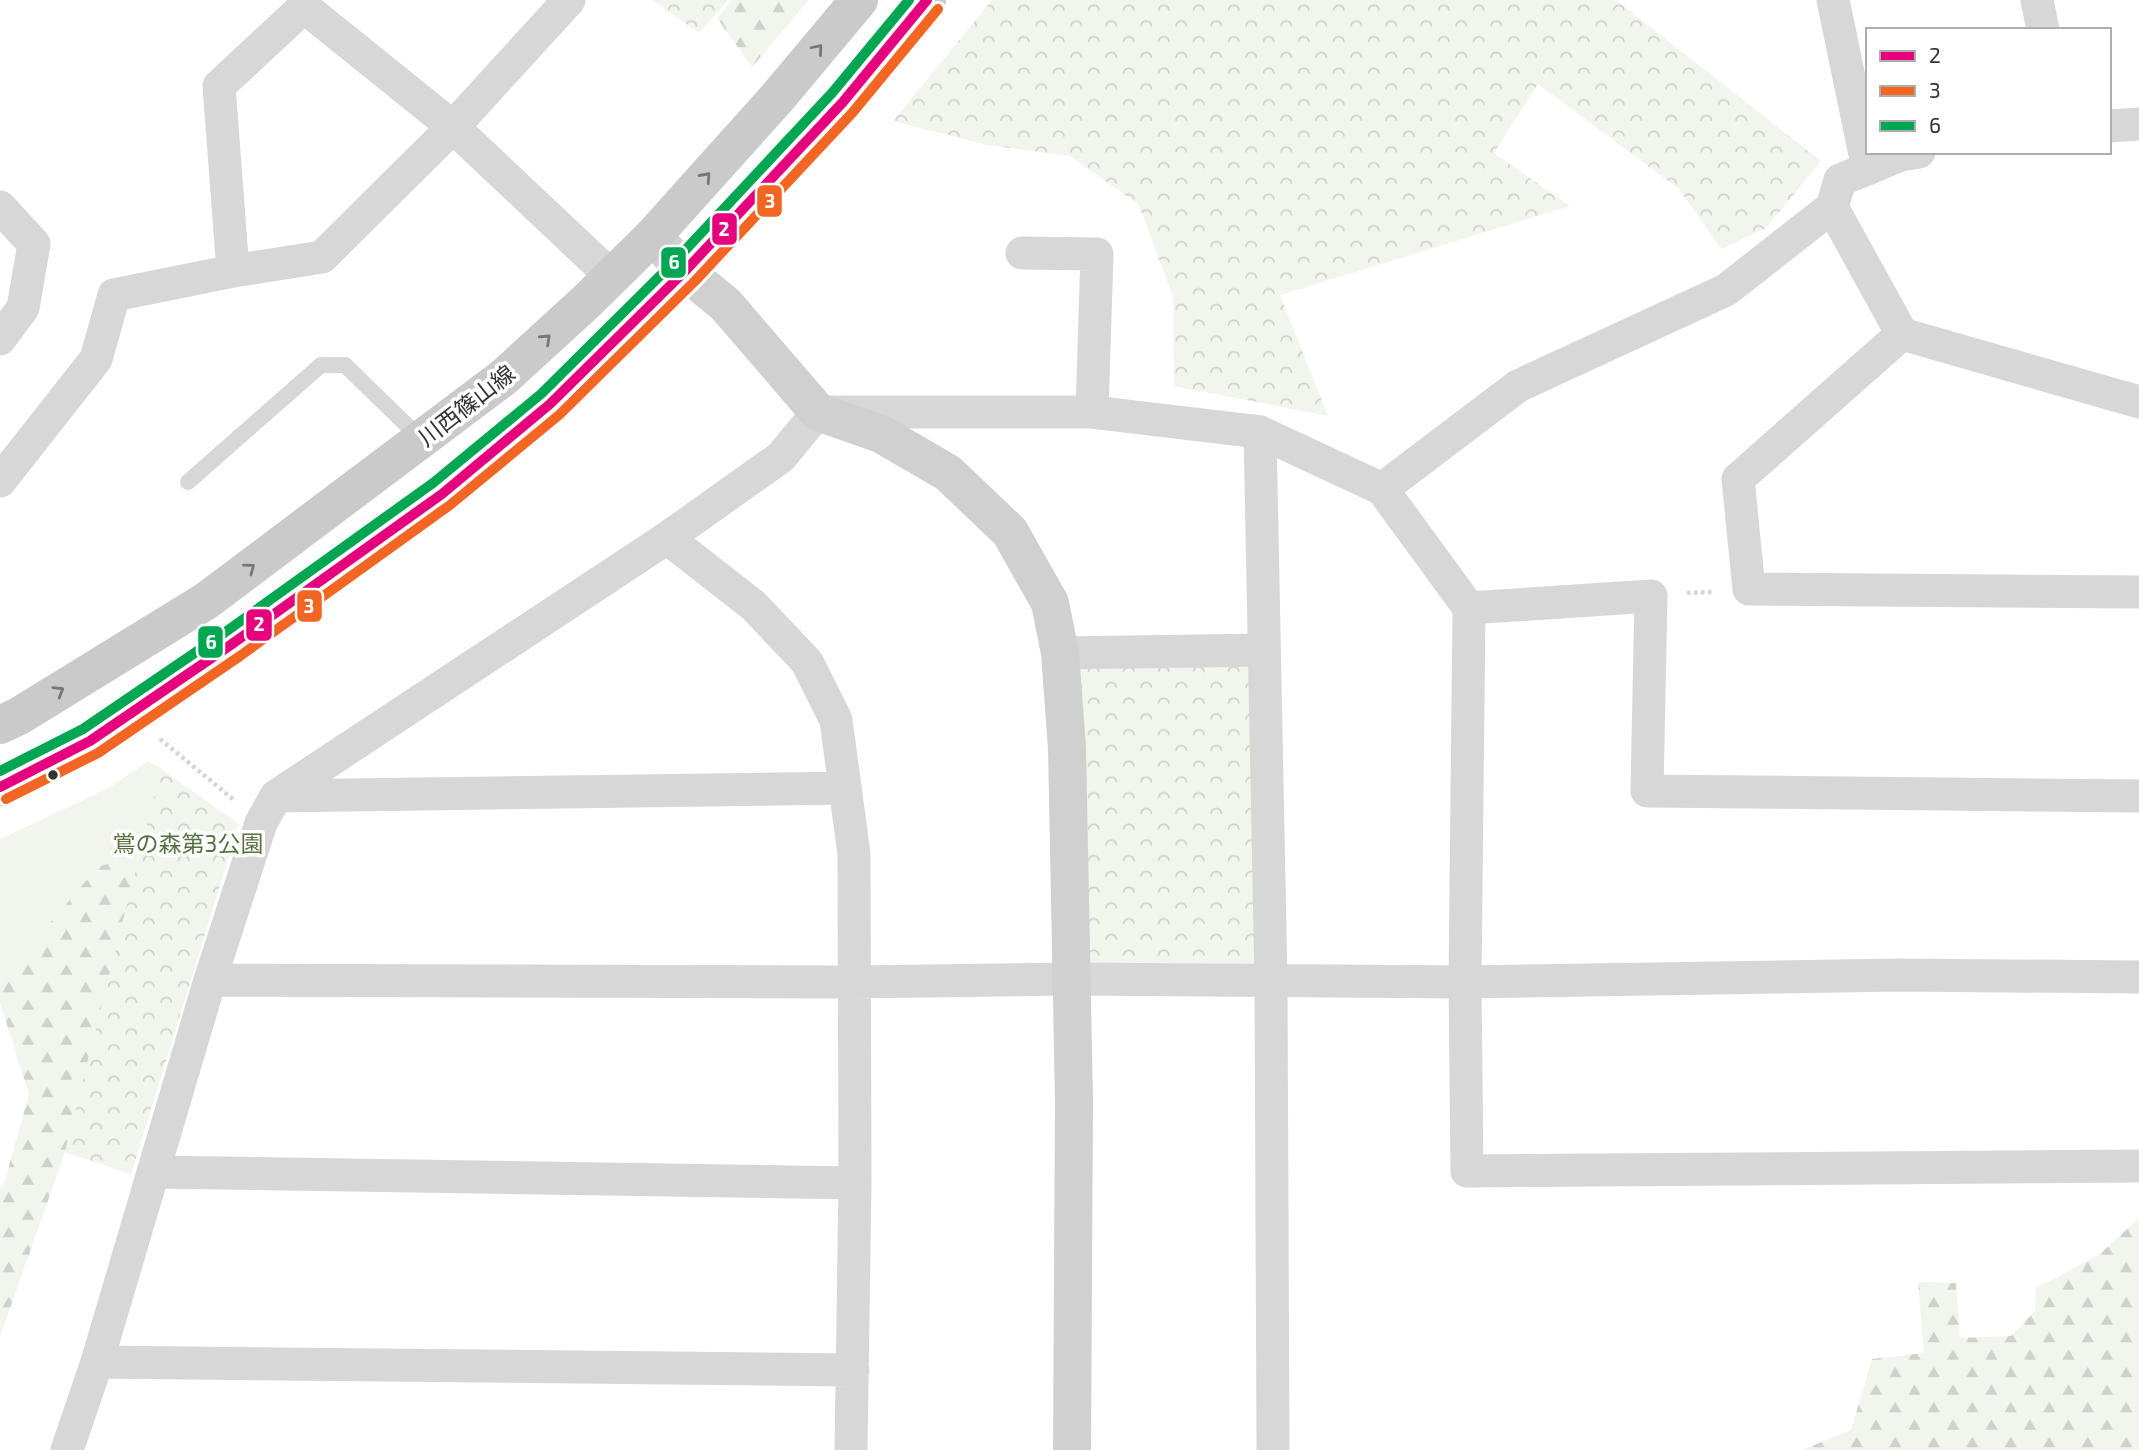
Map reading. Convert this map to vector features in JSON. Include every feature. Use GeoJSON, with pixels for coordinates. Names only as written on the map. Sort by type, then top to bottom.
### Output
{"type":"FeatureCollection","features":[{"type":"Feature","properties":{"kind":"main road","name":"川西篠山線"},"geometry":{"type":"LineString","coordinates":[[0,725],[206,601],[505,377],[653,236],[777,98],[859,0]]}},
{"type":"Feature","properties":{"kind":"main road"},"geometry":{"type":"LineString","coordinates":[[0,787],[90,741],[232,644],[442,494],[550,404],[685,271],[843,102],[927,0]]}},
{"type":"Feature","properties":{"kind":"street"},"geometry":{"type":"LineString","coordinates":[[0,481],[96,359],[114,295],[233,271],[322,257],[453,127],[569,0]]}},
{"type":"Feature","properties":{"kind":"street"},"geometry":{"type":"LineString","coordinates":[[1833,0],[1868,169]]}},
{"type":"Feature","properties":{"kind":"street"},"geometry":{"type":"LineString","coordinates":[[2037,0],[2043,28]]}},
{"type":"Feature","properties":{"kind":"street"},"geometry":{"type":"LineString","coordinates":[[233,271],[219,86],[304,2],[453,127],[612,277]]}},
{"type":"Feature","properties":{"kind":"street"},"geometry":{"type":"LineString","coordinates":[[2111,126],[2139,124]]}},
{"type":"Feature","properties":{"kind":"street"},"geometry":{"type":"LineString","coordinates":[[1382,489],[1518,386],[1726,290],[1832,207],[1840,180],[1907,154]]}},
{"type":"Feature","properties":{"kind":"street"},"geometry":{"type":"LineString","coordinates":[[0,207],[34,244],[23,308],[0,339]]}},
{"type":"Feature","properties":{"kind":"street"},"geometry":{"type":"LineString","coordinates":[[1832,207],[1902,334],[2139,402]]}},
{"type":"Feature","properties":{"kind":"street"},"geometry":{"type":"LineString","coordinates":[[653,236],[685,271],[726,305],[818,412],[881,434],[948,473],[1010,532],[1050,603],[1060,653],[1067,748],[1073,1101],[1072,1450]]}},
{"type":"Feature","properties":{"kind":"street"},"geometry":{"type":"LineString","coordinates":[[1022,253],[1097,254],[1092,412]]}},
{"type":"Feature","properties":{"kind":"street"},"geometry":{"type":"LineString","coordinates":[[1902,334],[1738,479],[1749,589],[2139,592]]}},
{"type":"Feature","properties":{"kind":"street"},"geometry":{"type":"LineString","coordinates":[[818,412],[1092,412],[1260,432],[1382,489],[1469,608],[1465,982],[1467,1171],[2139,1166]]}},
{"type":"Feature","properties":{"kind":"street"},"geometry":{"type":"LineString","coordinates":[[67,1450],[97,1362],[210,980],[269,810],[781,457],[818,412]]}},
{"type":"Feature","properties":{"kind":"street"},"geometry":{"type":"LineString","coordinates":[[1260,432],[1271,981],[1273,1450]]}},
{"type":"Feature","properties":{"kind":"street"},"geometry":{"type":"LineString","coordinates":[[667,538],[754,606],[807,662],[836,720],[854,854],[855,1183],[851,1450]]}},
{"type":"Feature","properties":{"kind":"street"},"geometry":{"type":"LineString","coordinates":[[1469,608],[1651,596],[1647,791],[2139,796]]}},
{"type":"Feature","properties":{"kind":"street"},"geometry":{"type":"LineString","coordinates":[[1060,653],[1264,650]]}},
{"type":"Feature","properties":{"kind":"street"},"geometry":{"type":"LineString","coordinates":[[269,810],[845,788]]}},
{"type":"Feature","properties":{"kind":"street"},"geometry":{"type":"LineString","coordinates":[[210,980],[853,982],[1072,979],[1465,982],[1898,975],[2139,977]]}},
{"type":"Feature","properties":{"kind":"street"},"geometry":{"type":"LineString","coordinates":[[153,1172],[855,1183]]}},
{"type":"Feature","properties":{"kind":"street"},"geometry":{"type":"LineString","coordinates":[[97,1362],[852,1370]]}},
{"type":"Feature","properties":{"kind":"lane"},"geometry":{"type":"LineString","coordinates":[[188,482],[321,365],[345,365],[422,440]]}},
{"type":"Feature","properties":{"kind":"path"},"geometry":{"type":"LineString","coordinates":[[1651,596],[1749,589]]}},
{"type":"Feature","properties":{"kind":"path"},"geometry":{"type":"LineString","coordinates":[[157,736],[269,810]]}},
{"type":"Feature","properties":{"kind":"green space"},"geometry":{"type":"Polygon","coordinates":[[[652,0],[728,0],[699,33],[652,0]]]}},
{"type":"Feature","properties":{"kind":"green space"},"geometry":{"type":"Polygon","coordinates":[[[732,0],[809,0],[752,67],[717,18],[732,0]]]}},
{"type":"Feature","properties":{"kind":"green space"},"geometry":{"type":"Polygon","coordinates":[[[992,0],[1616,0],[1821,161],[1766,228],[1721,249],[1679,189],[1538,84],[1494,153],[1570,206],[1280,295],[1328,416],[1174,386],[1173,297],[1139,205],[1070,156],[987,145],[893,121],[992,0]]]}},
{"type":"Feature","properties":{"kind":"green space"},"geometry":{"type":"Polygon","coordinates":[[[1264,650],[1271,981],[1072,979],[1060,653],[1264,650]]]}},
{"type":"Feature","properties":{"kind":"green space"},"geometry":{"type":"Polygon","coordinates":[[[149,761],[161,769],[140,853],[98,867],[0,981],[0,839],[105,790],[149,761]]]}},
{"type":"Feature","properties":{"kind":"green space","name":"鴬の森第3公園"},"geometry":{"type":"Polygon","coordinates":[[[161,769],[239,824],[131,1174],[65,1152],[161,769]]]}},
{"type":"Feature","properties":{"kind":"green space"},"geometry":{"type":"Polygon","coordinates":[[[140,853],[65,1152],[0,1337],[0,1187],[3,1187],[29,1094],[0,1003],[0,981],[98,867],[140,853]]]}},
{"type":"Feature","properties":{"kind":"green space"},"geometry":{"type":"Polygon","coordinates":[[[2139,1218],[2139,1450],[1802,1450],[1851,1430],[1872,1359],[1924,1353],[1918,1282],[1956,1283],[1960,1338],[2011,1336],[2035,1311],[2036,1287],[2100,1254],[2139,1218]]]}},
{"type":"Feature","properties":{"kind":"transit line","name":"6"},"geometry":{"type":"LineString","coordinates":[[0,771],[83,729],[224,633],[433,483],[541,394],[675,261],[832,93],[909,0]]}},
{"type":"Feature","properties":{"kind":"transit line","name":"2"},"geometry":{"type":"LineString","coordinates":[[0,787],[90,741],[232,644],[442,494],[550,404],[685,271],[843,102],[927,0]]}},
{"type":"Feature","properties":{"kind":"transit line","name":"3"},"geometry":{"type":"LineString","coordinates":[[6,799],[98,753],[240,656],[450,505],[559,415],[695,281],[853,112],[938,9]]}}]}
